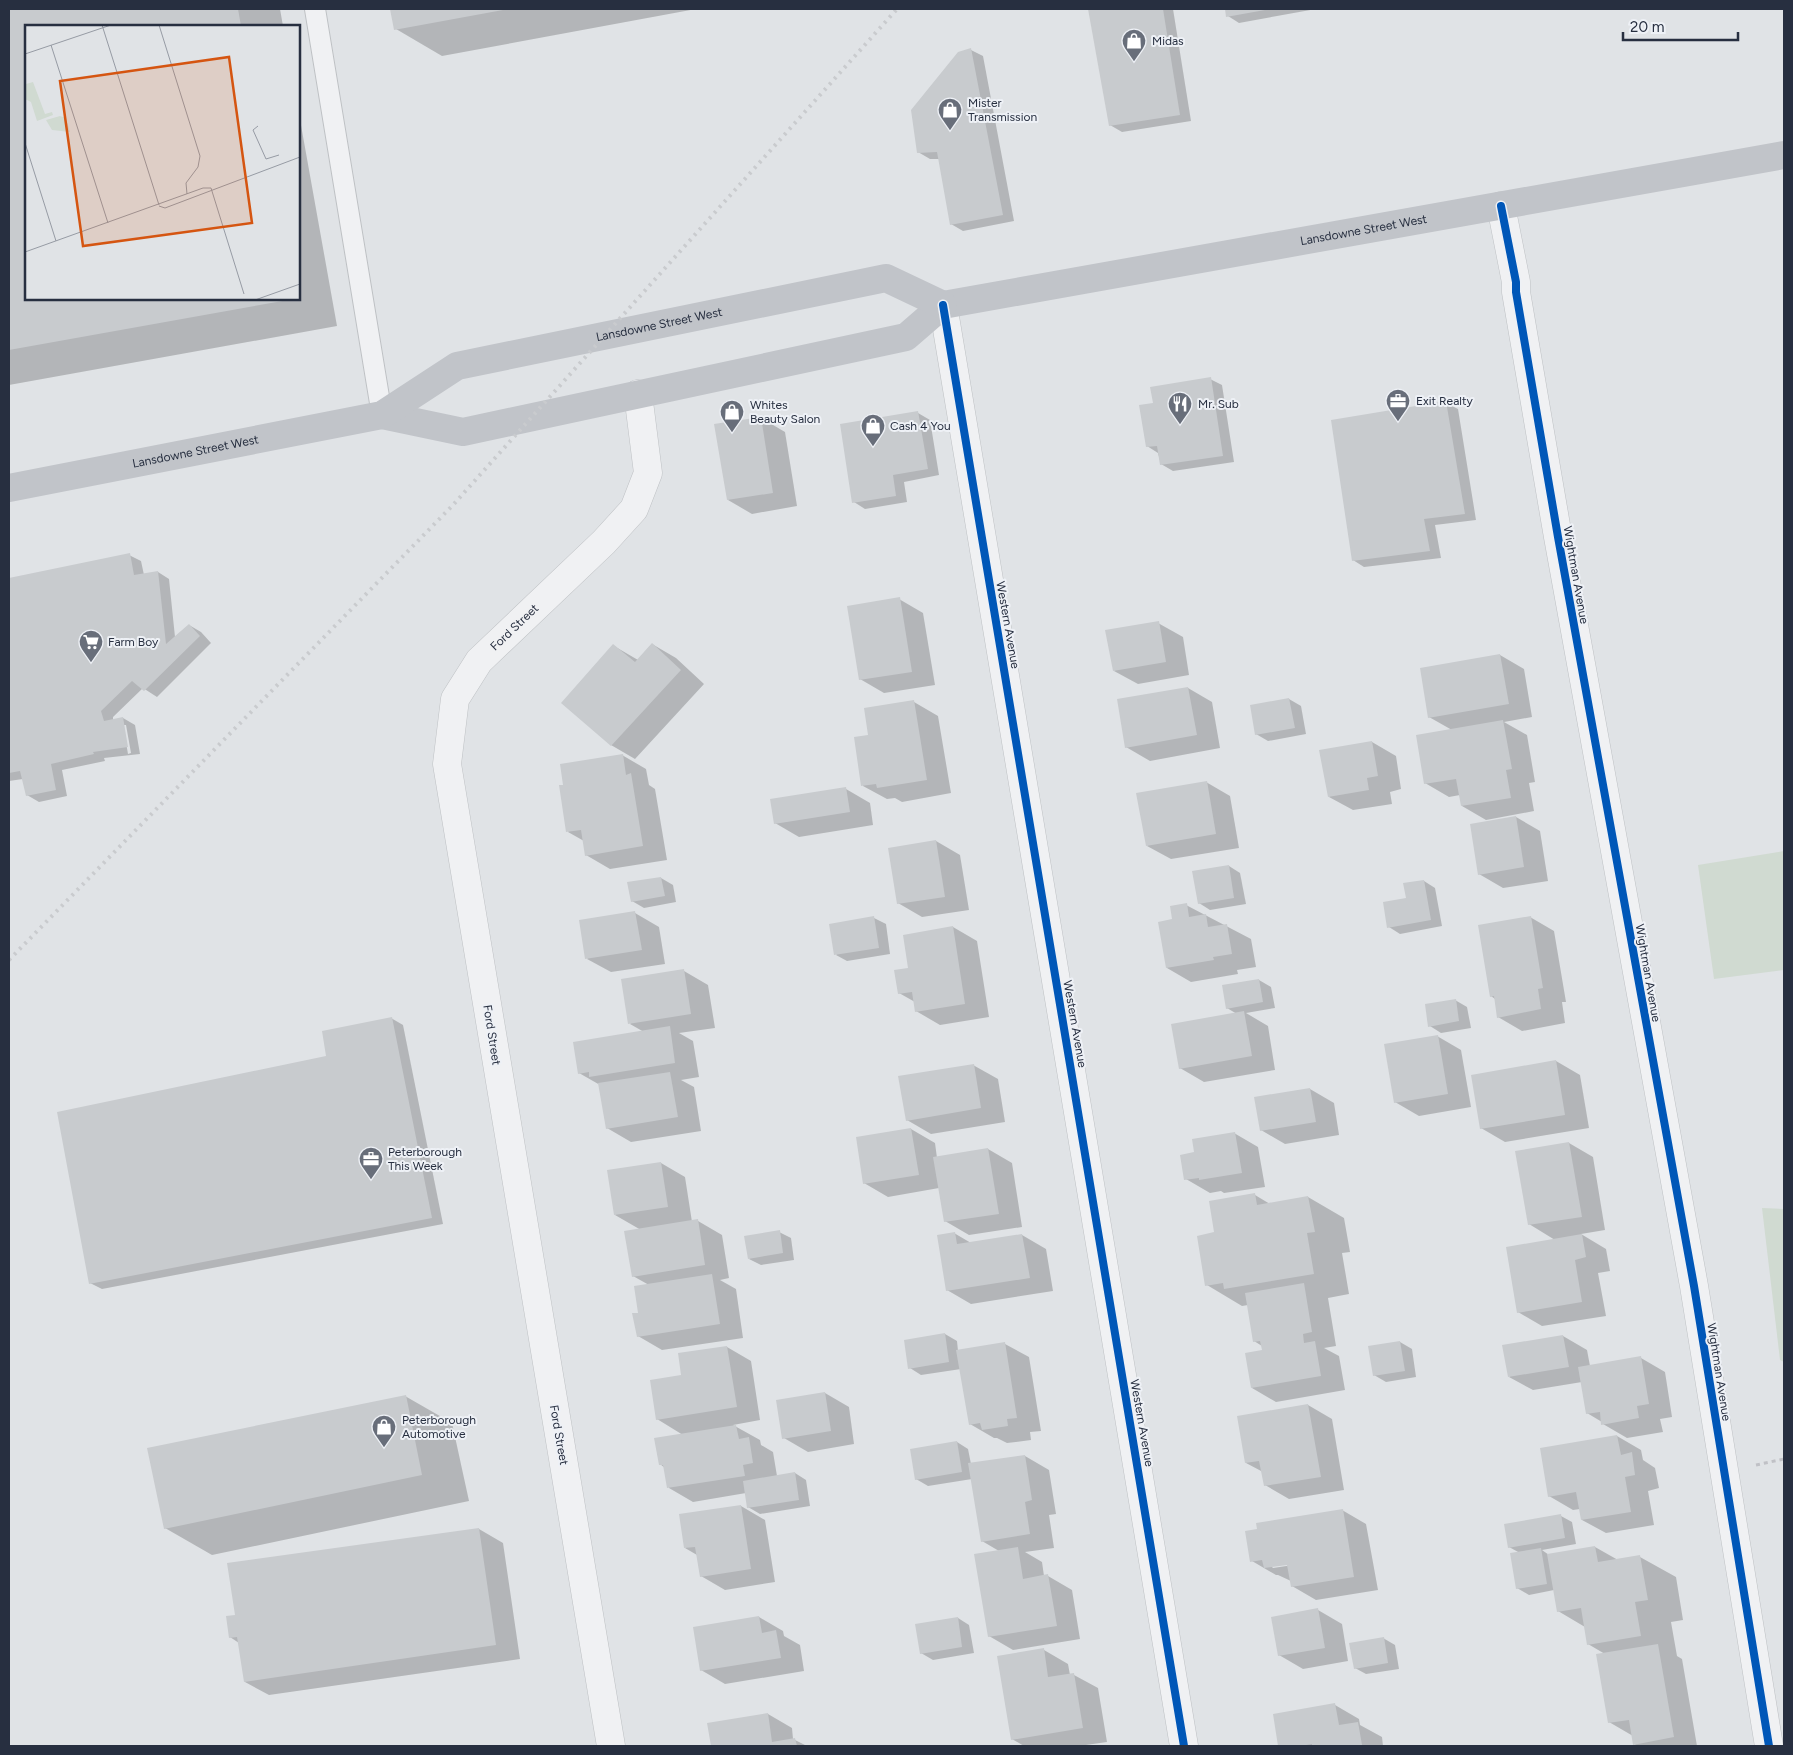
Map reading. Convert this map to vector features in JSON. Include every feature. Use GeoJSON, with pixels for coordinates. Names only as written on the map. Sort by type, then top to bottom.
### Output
{"type":"FeatureCollection","features":[{"type":"Feature","properties":{"kind":"main road","name":"Lansdowne Street West"},"geometry":{"type":"LineString","coordinates":[[382,415],[463,432],[906,337],[944,306],[1784,155]]}},
{"type":"Feature","properties":{"kind":"main road","name":"Lansdowne Street West"},"geometry":{"type":"LineString","coordinates":[[9,488],[382,415],[457,366],[886,278],[944,306]]}},
{"type":"Feature","properties":{"kind":"street","name":"Wightman Avenue"},"geometry":{"type":"LineString","coordinates":[[1501,206],[1516,282],[1516,292],[1558,537],[1694,1286],[1769,1746]]}},
{"type":"Feature","properties":{"kind":"street","name":"Western Avenue"},"geometry":{"type":"LineString","coordinates":[[944,306],[1184,1746]]}},
{"type":"Feature","properties":{"kind":"street","name":"Ford Street"},"geometry":{"type":"LineString","coordinates":[[611,1746],[447,764],[455,699],[479,661],[604,542],[634,510],[648,473],[638,394]]}},
{"type":"Feature","properties":{"kind":"lane"},"geometry":{"type":"LineString","coordinates":[[314,9],[382,415]]}},
{"type":"Feature","properties":{"kind":"shaded area"},"geometry":{"type":"Polygon","coordinates":[[[1784,851],[1784,970],[1714,979],[1698,865],[1784,851]]]}},
{"type":"Feature","properties":{"kind":"shaded area"},"geometry":{"type":"Polygon","coordinates":[[[1762,1208],[1784,1209],[1784,1362],[1780,1360],[1762,1208]]]}},
{"type":"Feature","properties":{"kind":"building"},"geometry":{"type":"Polygon","coordinates":[[[9,9],[238,9],[241,25],[25,25],[25,300],[288,300],[9,350],[9,9]]]}},
{"type":"Feature","properties":{"kind":"building"},"geometry":{"type":"Polygon","coordinates":[[[390,9],[503,9],[503,10],[394,30],[390,9]]]}},
{"type":"Feature","properties":{"kind":"building","name":"Midas"},"geometry":{"type":"Polygon","coordinates":[[[1088,9],[1163,9],[1180,115],[1109,126],[1088,9]]]}},
{"type":"Feature","properties":{"kind":"building"},"geometry":{"type":"Polygon","coordinates":[[[1225,9],[1265,9],[1265,10],[1226,17],[1225,9]]]}},
{"type":"Feature","properties":{"kind":"building","name":"Mister Transmission"},"geometry":{"type":"Polygon","coordinates":[[[971,48],[1003,215],[950,225],[937,152],[917,153],[911,110],[958,52],[971,48]]]}},
{"type":"Feature","properties":{"kind":"building","name":"Mr. Sub"},"geometry":{"type":"Polygon","coordinates":[[[1211,377],[1223,456],[1160,465],[1157,446],[1146,447],[1139,405],[1153,403],[1150,387],[1211,377]]]}},
{"type":"Feature","properties":{"kind":"building"},"geometry":{"type":"Polygon","coordinates":[[[1446,401],[1465,514],[1424,519],[1430,551],[1352,561],[1331,420],[1446,401]]]}},
{"type":"Feature","properties":{"kind":"building"},"geometry":{"type":"Polygon","coordinates":[[[918,411],[928,469],[893,475],[896,496],[852,503],[840,424],[918,411]]]}},
{"type":"Feature","properties":{"kind":"building"},"geometry":{"type":"Polygon","coordinates":[[[761,417],[773,493],[727,500],[714,424],[761,417]]]}},
{"type":"Feature","properties":{"kind":"building","name":"Farm Boy"},"geometry":{"type":"Polygon","coordinates":[[[130,553],[134,575],[158,571],[166,644],[189,624],[200,636],[144,691],[132,681],[101,711],[104,721],[123,717],[128,747],[93,752],[94,754],[51,764],[56,790],[26,796],[20,771],[9,773],[9,578],[130,553]]]}},
{"type":"Feature","properties":{"kind":"building"},"geometry":{"type":"Polygon","coordinates":[[[900,597],[912,672],[859,680],[847,606],[900,597]]]}},
{"type":"Feature","properties":{"kind":"building"},"geometry":{"type":"Polygon","coordinates":[[[1159,621],[1166,662],[1113,671],[1105,630],[1159,621]]]}},
{"type":"Feature","properties":{"kind":"building"},"geometry":{"type":"Polygon","coordinates":[[[652,643],[681,670],[611,746],[561,703],[613,644],[635,662],[652,643]]]}},
{"type":"Feature","properties":{"kind":"building"},"geometry":{"type":"Polygon","coordinates":[[[1500,654],[1509,704],[1428,718],[1420,668],[1500,654]]]}},
{"type":"Feature","properties":{"kind":"building"},"geometry":{"type":"Polygon","coordinates":[[[1188,687],[1197,735],[1125,748],[1117,699],[1188,687]]]}},
{"type":"Feature","properties":{"kind":"building"},"geometry":{"type":"Polygon","coordinates":[[[1289,698],[1295,728],[1255,735],[1250,705],[1289,698]]]}},
{"type":"Feature","properties":{"kind":"building"},"geometry":{"type":"Polygon","coordinates":[[[914,700],[927,780],[877,788],[876,784],[861,786],[854,737],[868,735],[864,708],[914,700]]]}},
{"type":"Feature","properties":{"kind":"building"},"geometry":{"type":"Polygon","coordinates":[[[1503,720],[1512,769],[1506,770],[1511,798],[1461,806],[1456,779],[1424,784],[1416,735],[1503,720]]]}},
{"type":"Feature","properties":{"kind":"building"},"geometry":{"type":"Polygon","coordinates":[[[1372,741],[1378,776],[1367,778],[1369,790],[1328,797],[1319,750],[1372,741]]]}},
{"type":"Feature","properties":{"kind":"building"},"geometry":{"type":"Polygon","coordinates":[[[623,754],[626,775],[631,773],[643,846],[585,856],[581,830],[566,832],[559,785],[563,785],[560,764],[623,754]]]}},
{"type":"Feature","properties":{"kind":"building"},"geometry":{"type":"Polygon","coordinates":[[[1207,781],[1216,834],[1146,846],[1136,793],[1207,781]]]}},
{"type":"Feature","properties":{"kind":"building"},"geometry":{"type":"Polygon","coordinates":[[[846,787],[850,812],[774,824],[770,799],[846,787]]]}},
{"type":"Feature","properties":{"kind":"building"},"geometry":{"type":"Polygon","coordinates":[[[1516,816],[1524,867],[1478,875],[1470,824],[1516,816]]]}},
{"type":"Feature","properties":{"kind":"building"},"geometry":{"type":"Polygon","coordinates":[[[936,840],[945,897],[897,904],[888,848],[936,840]]]}},
{"type":"Feature","properties":{"kind":"building"},"geometry":{"type":"Polygon","coordinates":[[[1229,865],[1234,898],[1198,904],[1192,871],[1229,865]]]}},
{"type":"Feature","properties":{"kind":"building"},"geometry":{"type":"Polygon","coordinates":[[[661,877],[665,896],[631,902],[627,882],[661,877]]]}},
{"type":"Feature","properties":{"kind":"building"},"geometry":{"type":"Polygon","coordinates":[[[1424,880],[1431,920],[1387,928],[1383,902],[1406,898],[1403,883],[1424,880]]]}},
{"type":"Feature","properties":{"kind":"building"},"geometry":{"type":"Polygon","coordinates":[[[1187,903],[1189,917],[1206,914],[1208,927],[1227,924],[1232,954],[1213,957],[1214,960],[1166,968],[1158,922],[1172,919],[1170,906],[1187,903]]]}},
{"type":"Feature","properties":{"kind":"building"},"geometry":{"type":"Polygon","coordinates":[[[635,911],[642,950],[585,959],[579,920],[635,911]]]}},
{"type":"Feature","properties":{"kind":"building"},"geometry":{"type":"Polygon","coordinates":[[[874,916],[879,948],[834,955],[829,924],[874,916]]]}},
{"type":"Feature","properties":{"kind":"building"},"geometry":{"type":"Polygon","coordinates":[[[1531,916],[1543,988],[1538,989],[1541,1009],[1497,1018],[1494,996],[1490,997],[1478,925],[1531,916]]]}},
{"type":"Feature","properties":{"kind":"building"},"geometry":{"type":"Polygon","coordinates":[[[953,926],[965,1004],[915,1012],[912,992],[898,994],[894,970],[908,968],[903,935],[953,926]]]}},
{"type":"Feature","properties":{"kind":"building"},"geometry":{"type":"Polygon","coordinates":[[[684,969],[691,1014],[628,1024],[621,979],[684,969]]]}},
{"type":"Feature","properties":{"kind":"building"},"geometry":{"type":"Polygon","coordinates":[[[1259,979],[1263,1002],[1226,1009],[1222,985],[1259,979]]]}},
{"type":"Feature","properties":{"kind":"building"},"geometry":{"type":"Polygon","coordinates":[[[1456,999],[1459,1021],[1428,1027],[1425,1004],[1456,999]]]}},
{"type":"Feature","properties":{"kind":"building"},"geometry":{"type":"Polygon","coordinates":[[[1244,1011],[1252,1056],[1179,1069],[1171,1024],[1244,1011]]]}},
{"type":"Feature","properties":{"kind":"building"},"geometry":{"type":"Polygon","coordinates":[[[392,1017],[432,1218],[89,1284],[57,1112],[326,1056],[322,1031],[392,1017]]]}},
{"type":"Feature","properties":{"kind":"building"},"geometry":{"type":"Polygon","coordinates":[[[670,1026],[675,1063],[589,1077],[589,1072],[578,1074],[573,1042],[670,1026]]]}},
{"type":"Feature","properties":{"kind":"building"},"geometry":{"type":"Polygon","coordinates":[[[1438,1035],[1448,1094],[1394,1103],[1384,1044],[1438,1035]]]}},
{"type":"Feature","properties":{"kind":"building"},"geometry":{"type":"Polygon","coordinates":[[[1556,1060],[1565,1115],[1480,1129],[1471,1075],[1556,1060]]]}},
{"type":"Feature","properties":{"kind":"building"},"geometry":{"type":"Polygon","coordinates":[[[974,1064],[981,1108],[906,1121],[898,1076],[974,1064]]]}},
{"type":"Feature","properties":{"kind":"building"},"geometry":{"type":"Polygon","coordinates":[[[670,1072],[678,1117],[606,1129],[598,1083],[670,1072]]]}},
{"type":"Feature","properties":{"kind":"building"},"geometry":{"type":"Polygon","coordinates":[[[1310,1088],[1316,1122],[1260,1131],[1254,1097],[1310,1088]]]}},
{"type":"Feature","properties":{"kind":"building"},"geometry":{"type":"Polygon","coordinates":[[[911,1128],[919,1175],[863,1184],[856,1137],[911,1128]]]}},
{"type":"Feature","properties":{"kind":"building"},"geometry":{"type":"Polygon","coordinates":[[[1235,1132],[1242,1173],[1199,1180],[1199,1178],[1184,1180],[1180,1155],[1194,1152],[1192,1139],[1235,1132]]]}},
{"type":"Feature","properties":{"kind":"building"},"geometry":{"type":"Polygon","coordinates":[[[1569,1142],[1582,1217],[1528,1225],[1515,1151],[1569,1142]]]}},
{"type":"Feature","properties":{"kind":"building"},"geometry":{"type":"Polygon","coordinates":[[[988,1148],[999,1214],[944,1222],[933,1157],[988,1148]]]}},
{"type":"Feature","properties":{"kind":"building"},"geometry":{"type":"Polygon","coordinates":[[[661,1162],[668,1207],[614,1215],[607,1170],[661,1162]]]}},
{"type":"Feature","properties":{"kind":"building"},"geometry":{"type":"Polygon","coordinates":[[[1255,1193],[1257,1205],[1308,1196],[1315,1232],[1307,1233],[1314,1274],[1224,1289],[1223,1283],[1205,1286],[1197,1236],[1214,1232],[1209,1201],[1255,1193]]]}},
{"type":"Feature","properties":{"kind":"building"},"geometry":{"type":"Polygon","coordinates":[[[698,1219],[705,1265],[632,1277],[624,1231],[698,1219]]]}},
{"type":"Feature","properties":{"kind":"building"},"geometry":{"type":"Polygon","coordinates":[[[780,1230],[783,1253],[748,1259],[744,1236],[780,1230]]]}},
{"type":"Feature","properties":{"kind":"building"},"geometry":{"type":"Polygon","coordinates":[[[955,1232],[957,1244],[1022,1234],[1030,1278],[946,1291],[937,1235],[955,1232]]]}},
{"type":"Feature","properties":{"kind":"building"},"geometry":{"type":"Polygon","coordinates":[[[1582,1234],[1586,1257],[1575,1260],[1582,1302],[1517,1313],[1506,1247],[1582,1234]]]}},
{"type":"Feature","properties":{"kind":"building"},"geometry":{"type":"Polygon","coordinates":[[[712,1274],[720,1324],[637,1337],[632,1313],[638,1313],[634,1286],[712,1274]]]}},
{"type":"Feature","properties":{"kind":"building"},"geometry":{"type":"Polygon","coordinates":[[[1304,1283],[1312,1332],[1303,1334],[1304,1343],[1315,1341],[1321,1376],[1251,1388],[1245,1353],[1262,1350],[1260,1341],[1253,1342],[1245,1293],[1304,1283]]]}},
{"type":"Feature","properties":{"kind":"building"},"geometry":{"type":"Polygon","coordinates":[[[945,1333],[949,1362],[908,1369],[904,1340],[945,1333]]]}},
{"type":"Feature","properties":{"kind":"building"},"geometry":{"type":"Polygon","coordinates":[[[1563,1335],[1569,1367],[1508,1377],[1502,1345],[1563,1335]]]}},
{"type":"Feature","properties":{"kind":"building"},"geometry":{"type":"Polygon","coordinates":[[[1400,1341],[1405,1371],[1373,1376],[1368,1346],[1400,1341]]]}},
{"type":"Feature","properties":{"kind":"building"},"geometry":{"type":"Polygon","coordinates":[[[1005,1342],[1017,1418],[1007,1419],[1008,1426],[982,1430],[980,1423],[969,1425],[956,1350],[1005,1342]]]}},
{"type":"Feature","properties":{"kind":"building"},"geometry":{"type":"Polygon","coordinates":[[[727,1346],[737,1407],[656,1420],[650,1380],[681,1375],[678,1353],[727,1346]]]}},
{"type":"Feature","properties":{"kind":"building"},"geometry":{"type":"Polygon","coordinates":[[[1641,1356],[1649,1404],[1637,1406],[1639,1418],[1601,1425],[1600,1412],[1586,1414],[1578,1367],[1641,1356]]]}},
{"type":"Feature","properties":{"kind":"building"},"geometry":{"type":"Polygon","coordinates":[[[825,1392],[831,1431],[782,1439],[776,1400],[825,1392]]]}},
{"type":"Feature","properties":{"kind":"building"},"geometry":{"type":"Polygon","coordinates":[[[406,1395],[422,1475],[164,1529],[147,1448],[406,1395]]]}},
{"type":"Feature","properties":{"kind":"building"},"geometry":{"type":"Polygon","coordinates":[[[1308,1404],[1321,1477],[1264,1486],[1259,1461],[1245,1463],[1237,1416],[1308,1404]]]}},
{"type":"Feature","properties":{"kind":"building"},"geometry":{"type":"Polygon","coordinates":[[[736,1425],[739,1439],[749,1437],[753,1463],[743,1465],[745,1476],[667,1488],[663,1465],[659,1465],[654,1438],[736,1425]]]}},
{"type":"Feature","properties":{"kind":"building"},"geometry":{"type":"Polygon","coordinates":[[[1617,1435],[1621,1455],[1632,1452],[1635,1475],[1625,1477],[1631,1512],[1581,1520],[1576,1492],[1548,1497],[1540,1448],[1617,1435]]]}},
{"type":"Feature","properties":{"kind":"building"},"geometry":{"type":"Polygon","coordinates":[[[957,1441],[962,1472],[915,1480],[910,1449],[957,1441]]]}},
{"type":"Feature","properties":{"kind":"building"},"geometry":{"type":"Polygon","coordinates":[[[1025,1455],[1032,1500],[1025,1502],[1030,1534],[981,1542],[968,1463],[1025,1455]]]}},
{"type":"Feature","properties":{"kind":"building"},"geometry":{"type":"Polygon","coordinates":[[[795,1472],[799,1500],[747,1508],[743,1481],[795,1472]]]}},
{"type":"Feature","properties":{"kind":"building"},"geometry":{"type":"Polygon","coordinates":[[[741,1505],[751,1569],[700,1577],[695,1547],[684,1548],[679,1514],[741,1505]]]}},
{"type":"Feature","properties":{"kind":"building"},"geometry":{"type":"Polygon","coordinates":[[[1343,1509],[1354,1577],[1291,1587],[1287,1565],[1264,1568],[1262,1560],[1250,1562],[1245,1531],[1257,1529],[1256,1523],[1343,1509]]]}},
{"type":"Feature","properties":{"kind":"building"},"geometry":{"type":"Polygon","coordinates":[[[1561,1514],[1565,1538],[1508,1548],[1504,1524],[1561,1514]]]}},
{"type":"Feature","properties":{"kind":"building"},"geometry":{"type":"Polygon","coordinates":[[[479,1528],[496,1645],[244,1682],[237,1637],[229,1638],[226,1616],[235,1615],[227,1563],[479,1528]]]}},
{"type":"Feature","properties":{"kind":"building"},"geometry":{"type":"Polygon","coordinates":[[[1595,1546],[1598,1562],[1640,1555],[1648,1600],[1635,1602],[1641,1636],[1587,1645],[1581,1608],[1557,1612],[1547,1554],[1595,1546]]]}},
{"type":"Feature","properties":{"kind":"building"},"geometry":{"type":"Polygon","coordinates":[[[1018,1547],[1023,1579],[1048,1574],[1057,1626],[988,1637],[974,1554],[1018,1547]]]}},
{"type":"Feature","properties":{"kind":"building"},"geometry":{"type":"Polygon","coordinates":[[[1541,1548],[1547,1584],[1516,1589],[1510,1553],[1541,1548]]]}},
{"type":"Feature","properties":{"kind":"building"},"geometry":{"type":"Polygon","coordinates":[[[1318,1608],[1325,1648],[1278,1656],[1271,1617],[1318,1608]]]}},
{"type":"Feature","properties":{"kind":"building"},"geometry":{"type":"Polygon","coordinates":[[[759,1616],[762,1633],[776,1630],[781,1658],[700,1671],[693,1627],[759,1616]]]}},
{"type":"Feature","properties":{"kind":"building"},"geometry":{"type":"Polygon","coordinates":[[[958,1617],[962,1647],[920,1654],[915,1624],[958,1617]]]}},
{"type":"Feature","properties":{"kind":"building"},"geometry":{"type":"Polygon","coordinates":[[[1384,1637],[1388,1663],[1354,1669],[1349,1643],[1384,1637]]]}},
{"type":"Feature","properties":{"kind":"building"},"geometry":{"type":"Polygon","coordinates":[[[1658,1644],[1674,1737],[1633,1745],[1629,1720],[1608,1723],[1596,1654],[1658,1644]]]}},
{"type":"Feature","properties":{"kind":"building"},"geometry":{"type":"Polygon","coordinates":[[[1044,1648],[1048,1677],[1074,1673],[1083,1728],[1011,1740],[997,1656],[1044,1648]]]}},
{"type":"Feature","properties":{"kind":"building"},"geometry":{"type":"Polygon","coordinates":[[[1335,1703],[1339,1725],[1358,1722],[1362,1745],[1312,1746],[1312,1744],[1278,1746],[1273,1714],[1335,1703]]]}},
{"type":"Feature","properties":{"kind":"building"},"geometry":{"type":"Polygon","coordinates":[[[768,1713],[772,1742],[795,1738],[797,1746],[711,1746],[707,1723],[768,1713]]]}},
{"type":"Feature","properties":{"kind":"railway"},"geometry":{"type":"LineString","coordinates":[[9,960],[453,505],[897,9]]}},
{"type":"Feature","properties":{"kind":"cycle path"},"geometry":{"type":"LineString","coordinates":[[1501,206],[1516,282],[1516,292],[1558,537],[1694,1286],[1769,1746]]}},
{"type":"Feature","properties":{"kind":"cycle path"},"geometry":{"type":"LineString","coordinates":[[943,305],[1184,1746]]}},
{"type":"Feature","properties":{"kind":"place","name":"Midas"},"geometry":{"type":"Point","coordinates":[1134,62]}},
{"type":"Feature","properties":{"kind":"place","name":"Mister Transmission"},"geometry":{"type":"Point","coordinates":[950,131]}},
{"type":"Feature","properties":{"kind":"place","name":"Exit Realty"},"geometry":{"type":"Point","coordinates":[1398,422]}},
{"type":"Feature","properties":{"kind":"place","name":"Mr. Sub"},"geometry":{"type":"Point","coordinates":[1180,425]}},
{"type":"Feature","properties":{"kind":"place","name":"Whites Beauty Salon"},"geometry":{"type":"Point","coordinates":[732,433]}},
{"type":"Feature","properties":{"kind":"place","name":"Cash 4 You"},"geometry":{"type":"Point","coordinates":[873,447]}},
{"type":"Feature","properties":{"kind":"place","name":"Farm Boy"},"geometry":{"type":"Point","coordinates":[91,663]}},
{"type":"Feature","properties":{"kind":"place","name":"Peterborough This Week"},"geometry":{"type":"Point","coordinates":[371,1180]}},
{"type":"Feature","properties":{"kind":"place","name":"Peterborough Automotive"},"geometry":{"type":"Point","coordinates":[384,1448]}}]}
